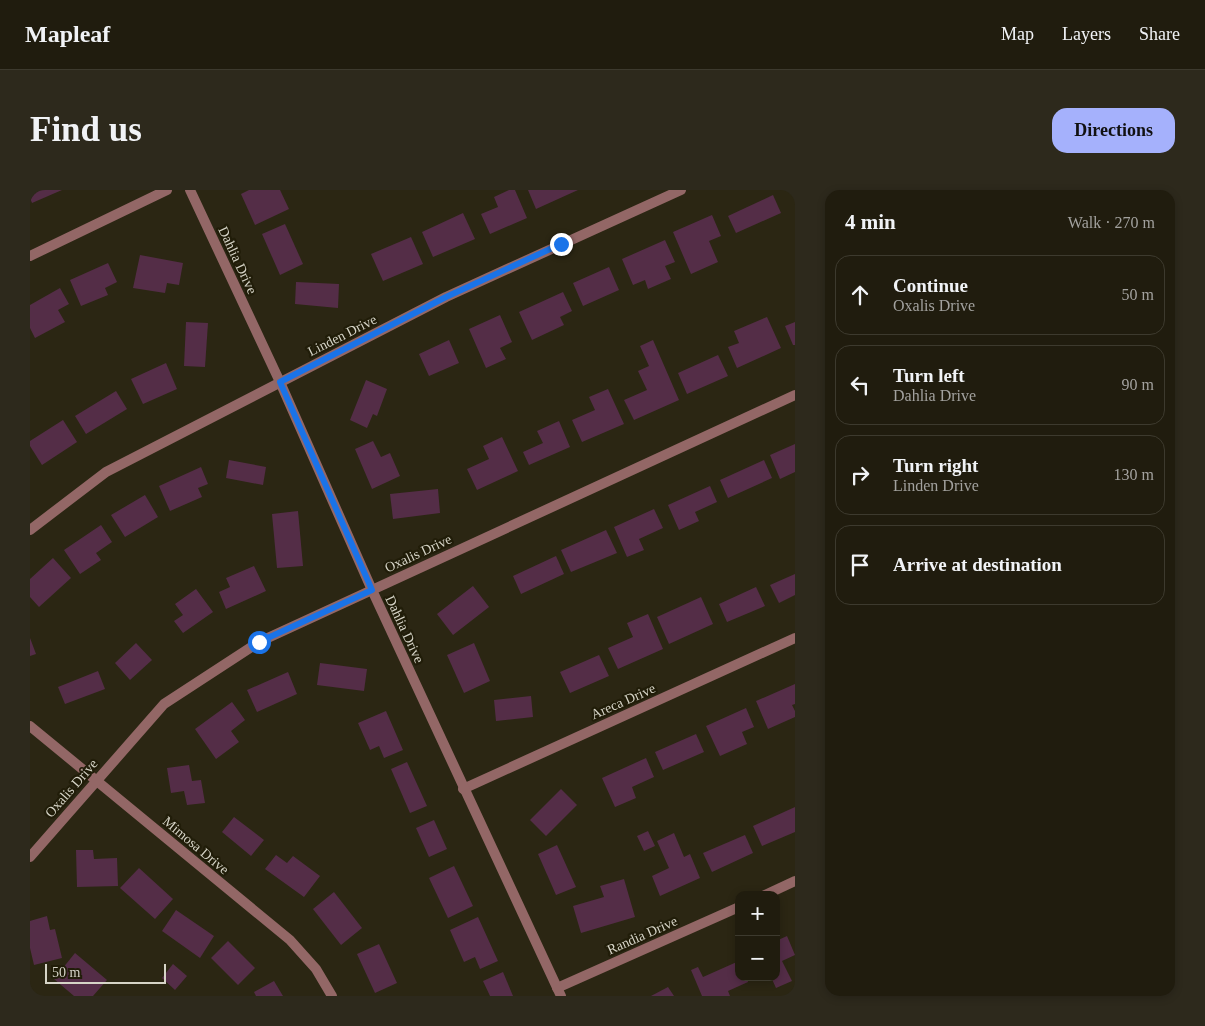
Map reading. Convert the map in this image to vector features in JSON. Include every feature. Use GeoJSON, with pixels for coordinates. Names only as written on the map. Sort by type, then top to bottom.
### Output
{"type":"FeatureCollection","features":[{"type":"Feature","properties":{"kind":"street"},"geometry":{"type":"LineString","coordinates":[[30,256],[167,190]]}},
{"type":"Feature","properties":{"kind":"street","name":"Dahlia Drive"},"geometry":{"type":"LineString","coordinates":[[190,190],[280,382],[463,789],[559,992]]}},
{"type":"Feature","properties":{"kind":"street","name":"Linden Drive"},"geometry":{"type":"LineString","coordinates":[[30,530],[106,472],[446,297],[681,190]]}},
{"type":"Feature","properties":{"kind":"street","name":"Oxalis Drive"},"geometry":{"type":"LineString","coordinates":[[30,856],[164,704],[259,642],[795,395]]}},
{"type":"Feature","properties":{"kind":"street","name":"Areca Drive"},"geometry":{"type":"LineString","coordinates":[[463,789],[795,638]]}},
{"type":"Feature","properties":{"kind":"street","name":"Mimosa Drive"},"geometry":{"type":"LineString","coordinates":[[30,726],[290,940],[316,969],[332,996]]}},
{"type":"Feature","properties":{"kind":"street"},"geometry":{"type":"LineString","coordinates":[[774,891],[795,881]]}},
{"type":"Feature","properties":{"kind":"street","name":"Randia Drive"},"geometry":{"type":"LineString","coordinates":[[559,992],[735,908]]}},
{"type":"Feature","properties":{"kind":"building"},"geometry":{"type":"Polygon","coordinates":[[[30,190],[62,190],[32,203],[30,190]]]}},
{"type":"Feature","properties":{"kind":"building"},"geometry":{"type":"Polygon","coordinates":[[[249,190],[280,190],[289,209],[255,225],[241,194],[249,190]]]}},
{"type":"Feature","properties":{"kind":"building"},"geometry":{"type":"Polygon","coordinates":[[[509,190],[515,190],[527,218],[490,234],[481,214],[498,207],[494,197],[509,190]]]}},
{"type":"Feature","properties":{"kind":"building"},"geometry":{"type":"Polygon","coordinates":[[[528,190],[578,190],[536,209],[528,190]]]}},
{"type":"Feature","properties":{"kind":"building"},"geometry":{"type":"Polygon","coordinates":[[[773,195],[781,213],[736,233],[728,216],[773,195]]]}},
{"type":"Feature","properties":{"kind":"building"},"geometry":{"type":"Polygon","coordinates":[[[463,213],[475,239],[433,257],[422,232],[463,213]]]}},
{"type":"Feature","properties":{"kind":"building"},"geometry":{"type":"Polygon","coordinates":[[[712,215],[721,236],[709,241],[718,262],[691,274],[673,232],[712,215]]]}},
{"type":"Feature","properties":{"kind":"building"},"geometry":{"type":"Polygon","coordinates":[[[285,224],[303,264],[280,275],[262,234],[285,224]]]}},
{"type":"Feature","properties":{"kind":"building"},"geometry":{"type":"Polygon","coordinates":[[[411,237],[423,264],[383,281],[371,254],[411,237]]]}},
{"type":"Feature","properties":{"kind":"building"},"geometry":{"type":"Polygon","coordinates":[[[665,240],[675,262],[665,266],[671,279],[648,289],[645,280],[633,285],[622,259],[665,240]]]}},
{"type":"Feature","properties":{"kind":"building"},"geometry":{"type":"Polygon","coordinates":[[[140,255],[183,263],[179,285],[167,283],[165,293],[133,288],[140,255]]]}},
{"type":"Feature","properties":{"kind":"building"},"geometry":{"type":"Polygon","coordinates":[[[108,263],[117,282],[105,288],[108,295],[81,306],[70,280],[108,263]]]}},
{"type":"Feature","properties":{"kind":"building"},"geometry":{"type":"Polygon","coordinates":[[[609,267],[619,290],[583,306],[573,283],[609,267]]]}},
{"type":"Feature","properties":{"kind":"building"},"geometry":{"type":"Polygon","coordinates":[[[296,282],[339,284],[338,308],[295,304],[296,282]]]}},
{"type":"Feature","properties":{"kind":"building"},"geometry":{"type":"Polygon","coordinates":[[[60,288],[69,304],[58,310],[65,322],[35,338],[30,328],[30,305],[60,288]]]}},
{"type":"Feature","properties":{"kind":"building"},"geometry":{"type":"Polygon","coordinates":[[[563,292],[572,311],[560,317],[564,325],[532,340],[519,312],[563,292]]]}},
{"type":"Feature","properties":{"kind":"building"},"geometry":{"type":"Polygon","coordinates":[[[500,315],[512,342],[500,348],[506,359],[486,368],[469,329],[500,315]]]}},
{"type":"Feature","properties":{"kind":"building"},"geometry":{"type":"Polygon","coordinates":[[[767,317],[781,348],[737,368],[728,347],[739,343],[734,331],[767,317]]]}},
{"type":"Feature","properties":{"kind":"building"},"geometry":{"type":"Polygon","coordinates":[[[186,322],[208,323],[205,367],[184,366],[186,322]]]}},
{"type":"Feature","properties":{"kind":"building"},"geometry":{"type":"Polygon","coordinates":[[[795,322],[795,345],[793,345],[785,326],[795,322]]]}},
{"type":"Feature","properties":{"kind":"building"},"geometry":{"type":"Polygon","coordinates":[[[449,340],[459,363],[429,376],[419,354],[449,340]]]}},
{"type":"Feature","properties":{"kind":"building"},"geometry":{"type":"Polygon","coordinates":[[[653,340],[679,400],[634,420],[624,400],[647,390],[638,371],[649,366],[640,346],[653,340]]]}},
{"type":"Feature","properties":{"kind":"building"},"geometry":{"type":"Polygon","coordinates":[[[718,355],[728,376],[687,394],[678,373],[718,355]]]}},
{"type":"Feature","properties":{"kind":"building"},"geometry":{"type":"Polygon","coordinates":[[[166,363],[177,389],[143,404],[131,379],[166,363]]]}},
{"type":"Feature","properties":{"kind":"building"},"geometry":{"type":"Polygon","coordinates":[[[366,380],[387,389],[377,416],[373,414],[367,428],[350,420],[366,380]]]}},
{"type":"Feature","properties":{"kind":"building"},"geometry":{"type":"Polygon","coordinates":[[[608,389],[624,424],[582,442],[572,420],[595,410],[589,397],[608,389]]]}},
{"type":"Feature","properties":{"kind":"building"},"geometry":{"type":"Polygon","coordinates":[[[116,391],[127,409],[86,434],[75,416],[116,391]]]}},
{"type":"Feature","properties":{"kind":"building"},"geometry":{"type":"Polygon","coordinates":[[[63,420],[77,442],[42,465],[30,446],[30,441],[63,420]]]}},
{"type":"Feature","properties":{"kind":"building"},"geometry":{"type":"Polygon","coordinates":[[[559,421],[570,447],[529,465],[523,452],[543,443],[537,431],[559,421]]]}},
{"type":"Feature","properties":{"kind":"building"},"geometry":{"type":"Polygon","coordinates":[[[502,437],[518,471],[477,490],[467,469],[489,459],[483,446],[502,437]]]}},
{"type":"Feature","properties":{"kind":"building"},"geometry":{"type":"Polygon","coordinates":[[[373,441],[381,457],[390,453],[400,476],[372,489],[355,449],[373,441]]]}},
{"type":"Feature","properties":{"kind":"building"},"geometry":{"type":"Polygon","coordinates":[[[795,444],[795,472],[780,479],[770,455],[795,444]]]}},
{"type":"Feature","properties":{"kind":"building"},"geometry":{"type":"Polygon","coordinates":[[[229,460],[266,467],[263,485],[226,478],[229,460]]]}},
{"type":"Feature","properties":{"kind":"building"},"geometry":{"type":"Polygon","coordinates":[[[764,460],[772,478],[728,498],[720,480],[764,460]]]}},
{"type":"Feature","properties":{"kind":"building"},"geometry":{"type":"Polygon","coordinates":[[[201,467],[208,484],[198,488],[202,497],[170,511],[159,486],[201,467]]]}},
{"type":"Feature","properties":{"kind":"building"},"geometry":{"type":"Polygon","coordinates":[[[710,486],[717,502],[695,512],[699,521],[679,530],[668,505],[710,486]]]}},
{"type":"Feature","properties":{"kind":"building"},"geometry":{"type":"Polygon","coordinates":[[[438,489],[440,513],[393,519],[390,494],[438,489]]]}},
{"type":"Feature","properties":{"kind":"building"},"geometry":{"type":"Polygon","coordinates":[[[145,495],[158,517],[125,537],[111,515],[145,495]]]}},
{"type":"Feature","properties":{"kind":"building"},"geometry":{"type":"Polygon","coordinates":[[[654,509],[663,528],[639,539],[644,550],[627,557],[614,527],[654,509]]]}},
{"type":"Feature","properties":{"kind":"building"},"geometry":{"type":"Polygon","coordinates":[[[298,511],[303,566],[277,568],[272,514],[298,511]]]}},
{"type":"Feature","properties":{"kind":"building"},"geometry":{"type":"Polygon","coordinates":[[[101,525],[112,542],[96,553],[101,560],[80,574],[64,550],[101,525]]]}},
{"type":"Feature","properties":{"kind":"building"},"geometry":{"type":"Polygon","coordinates":[[[606,530],[617,553],[571,572],[561,550],[606,530]]]}},
{"type":"Feature","properties":{"kind":"building"},"geometry":{"type":"Polygon","coordinates":[[[556,556],[564,574],[521,594],[513,576],[556,556]]]}},
{"type":"Feature","properties":{"kind":"building"},"geometry":{"type":"Polygon","coordinates":[[[53,558],[71,578],[39,607],[30,597],[30,579],[53,558]]]}},
{"type":"Feature","properties":{"kind":"building"},"geometry":{"type":"Polygon","coordinates":[[[254,566],[266,591],[226,609],[219,592],[230,587],[226,578],[254,566]]]}},
{"type":"Feature","properties":{"kind":"building"},"geometry":{"type":"Polygon","coordinates":[[[795,574],[795,595],[779,603],[770,585],[795,574]]]}},
{"type":"Feature","properties":{"kind":"building"},"geometry":{"type":"Polygon","coordinates":[[[473,586],[489,607],[453,635],[437,614],[473,586]]]}},
{"type":"Feature","properties":{"kind":"building"},"geometry":{"type":"Polygon","coordinates":[[[756,587],[765,606],[727,622],[719,604],[756,587]]]}},
{"type":"Feature","properties":{"kind":"building"},"geometry":{"type":"Polygon","coordinates":[[[196,589],[213,612],[183,633],[174,621],[183,615],[175,604],[196,589]]]}},
{"type":"Feature","properties":{"kind":"building"},"geometry":{"type":"Polygon","coordinates":[[[701,597],[713,624],[669,644],[657,617],[701,597]]]}},
{"type":"Feature","properties":{"kind":"building"},"geometry":{"type":"Polygon","coordinates":[[[648,614],[663,649],[618,669],[608,648],[633,637],[627,623],[648,614]]]}},
{"type":"Feature","properties":{"kind":"building"},"geometry":{"type":"Polygon","coordinates":[[[30,638],[36,654],[30,656],[30,638]]]}},
{"type":"Feature","properties":{"kind":"building"},"geometry":{"type":"Polygon","coordinates":[[[136,643],[152,660],[130,680],[115,663],[136,643]]]}},
{"type":"Feature","properties":{"kind":"building"},"geometry":{"type":"Polygon","coordinates":[[[474,643],[490,681],[464,693],[447,655],[474,643]]]}},
{"type":"Feature","properties":{"kind":"building"},"geometry":{"type":"Polygon","coordinates":[[[599,655],[609,676],[570,693],[560,672],[599,655]]]}},
{"type":"Feature","properties":{"kind":"building"},"geometry":{"type":"Polygon","coordinates":[[[320,663],[367,669],[364,691],[317,685],[320,663]]]}},
{"type":"Feature","properties":{"kind":"building"},"geometry":{"type":"Polygon","coordinates":[[[98,671],[105,689],[65,704],[58,687],[98,671]]]}},
{"type":"Feature","properties":{"kind":"building"},"geometry":{"type":"Polygon","coordinates":[[[288,672],[297,694],[257,712],[247,690],[288,672]]]}},
{"type":"Feature","properties":{"kind":"building"},"geometry":{"type":"Polygon","coordinates":[[[795,684],[795,704],[792,705],[795,717],[768,729],[756,701],[795,684]]]}},
{"type":"Feature","properties":{"kind":"building"},"geometry":{"type":"Polygon","coordinates":[[[531,696],[533,717],[496,721],[494,700],[531,696]]]}},
{"type":"Feature","properties":{"kind":"building"},"geometry":{"type":"Polygon","coordinates":[[[232,702],[245,720],[231,731],[239,742],[216,759],[195,729],[232,702]]]}},
{"type":"Feature","properties":{"kind":"building"},"geometry":{"type":"Polygon","coordinates":[[[746,708],[754,727],[742,732],[747,744],[720,756],[706,726],[746,708]]]}},
{"type":"Feature","properties":{"kind":"building"},"geometry":{"type":"Polygon","coordinates":[[[386,711],[403,750],[384,758],[379,746],[370,750],[358,723],[386,711]]]}},
{"type":"Feature","properties":{"kind":"building"},"geometry":{"type":"Polygon","coordinates":[[[696,734],[704,752],[663,770],[655,752],[696,734]]]}},
{"type":"Feature","properties":{"kind":"building"},"geometry":{"type":"Polygon","coordinates":[[[646,758],[654,777],[632,787],[636,798],[615,807],[602,778],[646,758]]]}},
{"type":"Feature","properties":{"kind":"building"},"geometry":{"type":"Polygon","coordinates":[[[407,762],[427,806],[410,813],[391,769],[407,762]]]}},
{"type":"Feature","properties":{"kind":"building"},"geometry":{"type":"Polygon","coordinates":[[[189,765],[192,781],[201,780],[205,803],[187,805],[184,791],[171,793],[167,768],[189,765]]]}},
{"type":"Feature","properties":{"kind":"building"},"geometry":{"type":"Polygon","coordinates":[[[561,789],[577,805],[546,836],[530,820],[561,789]]]}},
{"type":"Feature","properties":{"kind":"building"},"geometry":{"type":"Polygon","coordinates":[[[795,807],[795,832],[762,846],[753,826],[795,807]]]}},
{"type":"Feature","properties":{"kind":"building"},"geometry":{"type":"Polygon","coordinates":[[[234,817],[264,840],[251,856],[222,832],[234,817]]]}},
{"type":"Feature","properties":{"kind":"building"},"geometry":{"type":"Polygon","coordinates":[[[434,820],[447,849],[429,857],[416,828],[434,820]]]}},
{"type":"Feature","properties":{"kind":"building"},"geometry":{"type":"Polygon","coordinates":[[[648,831],[655,846],[644,851],[637,836],[648,831]]]}},
{"type":"Feature","properties":{"kind":"building"},"geometry":{"type":"Polygon","coordinates":[[[674,833],[684,857],[690,854],[700,878],[660,896],[652,876],[669,868],[657,841],[674,833]]]}},
{"type":"Feature","properties":{"kind":"building"},"geometry":{"type":"Polygon","coordinates":[[[745,835],[753,853],[712,872],[703,853],[745,835]]]}},
{"type":"Feature","properties":{"kind":"building"},"geometry":{"type":"Polygon","coordinates":[[[557,845],[576,887],[556,895],[538,854],[557,845]]]}},
{"type":"Feature","properties":{"kind":"building"},"geometry":{"type":"Polygon","coordinates":[[[76,850],[93,850],[94,859],[117,858],[118,886],[77,887],[76,850]]]}},
{"type":"Feature","properties":{"kind":"building"},"geometry":{"type":"Polygon","coordinates":[[[276,855],[287,863],[293,856],[320,876],[304,897],[265,869],[276,855]]]}},
{"type":"Feature","properties":{"kind":"building"},"geometry":{"type":"Polygon","coordinates":[[[454,866],[473,906],[448,918],[429,878],[454,866]]]}},
{"type":"Feature","properties":{"kind":"building"},"geometry":{"type":"Polygon","coordinates":[[[139,868],[173,899],[155,919],[120,888],[139,868]]]}},
{"type":"Feature","properties":{"kind":"building"},"geometry":{"type":"Polygon","coordinates":[[[624,879],[635,917],[581,933],[573,906],[604,897],[600,886],[624,879]]]}},
{"type":"Feature","properties":{"kind":"building"},"geometry":{"type":"Polygon","coordinates":[[[334,892],[362,928],[341,945],[313,909],[334,892]]]}},
{"type":"Feature","properties":{"kind":"building"},"geometry":{"type":"Polygon","coordinates":[[[176,910],[214,936],[200,958],[162,931],[176,910]]]}},
{"type":"Feature","properties":{"kind":"building"},"geometry":{"type":"Polygon","coordinates":[[[47,916],[50,930],[55,929],[62,958],[34,965],[30,948],[30,921],[47,916]]]}},
{"type":"Feature","properties":{"kind":"building"},"geometry":{"type":"Polygon","coordinates":[[[478,917],[498,961],[480,969],[475,957],[464,962],[450,930],[478,917]]]}},
{"type":"Feature","properties":{"kind":"building"},"geometry":{"type":"Polygon","coordinates":[[[787,936],[795,955],[782,961],[792,981],[776,988],[773,981],[780,981],[780,939],[787,936]]]}},
{"type":"Feature","properties":{"kind":"building"},"geometry":{"type":"Polygon","coordinates":[[[228,941],[255,968],[238,985],[211,958],[228,941]]]}},
{"type":"Feature","properties":{"kind":"building"},"geometry":{"type":"Polygon","coordinates":[[[379,944],[397,983],[375,993],[357,954],[379,944]]]}},
{"type":"Feature","properties":{"kind":"building"},"geometry":{"type":"Polygon","coordinates":[[[75,953],[107,980],[93,996],[74,996],[54,979],[75,953]]]}},
{"type":"Feature","properties":{"kind":"building"},"geometry":{"type":"Polygon","coordinates":[[[735,963],[735,981],[748,982],[728,991],[730,996],[702,996],[691,970],[698,967],[703,977],[735,963]]]}},
{"type":"Feature","properties":{"kind":"building"},"geometry":{"type":"Polygon","coordinates":[[[173,964],[187,976],[175,990],[162,978],[173,964]]]}},
{"type":"Feature","properties":{"kind":"building"},"geometry":{"type":"Polygon","coordinates":[[[503,972],[513,996],[490,996],[483,981],[503,972]]]}},
{"type":"Feature","properties":{"kind":"building"},"geometry":{"type":"Polygon","coordinates":[[[274,981],[283,996],[256,996],[254,992],[274,981]]]}},
{"type":"Feature","properties":{"kind":"building"},"geometry":{"type":"Polygon","coordinates":[[[668,987],[674,996],[651,996],[668,987]]]}},
{"type":"Feature","properties":{"kind":"route"},"geometry":{"type":"LineString","coordinates":[[259,642],[372,590],[280,382],[446,297],[561,244]]}}]}
